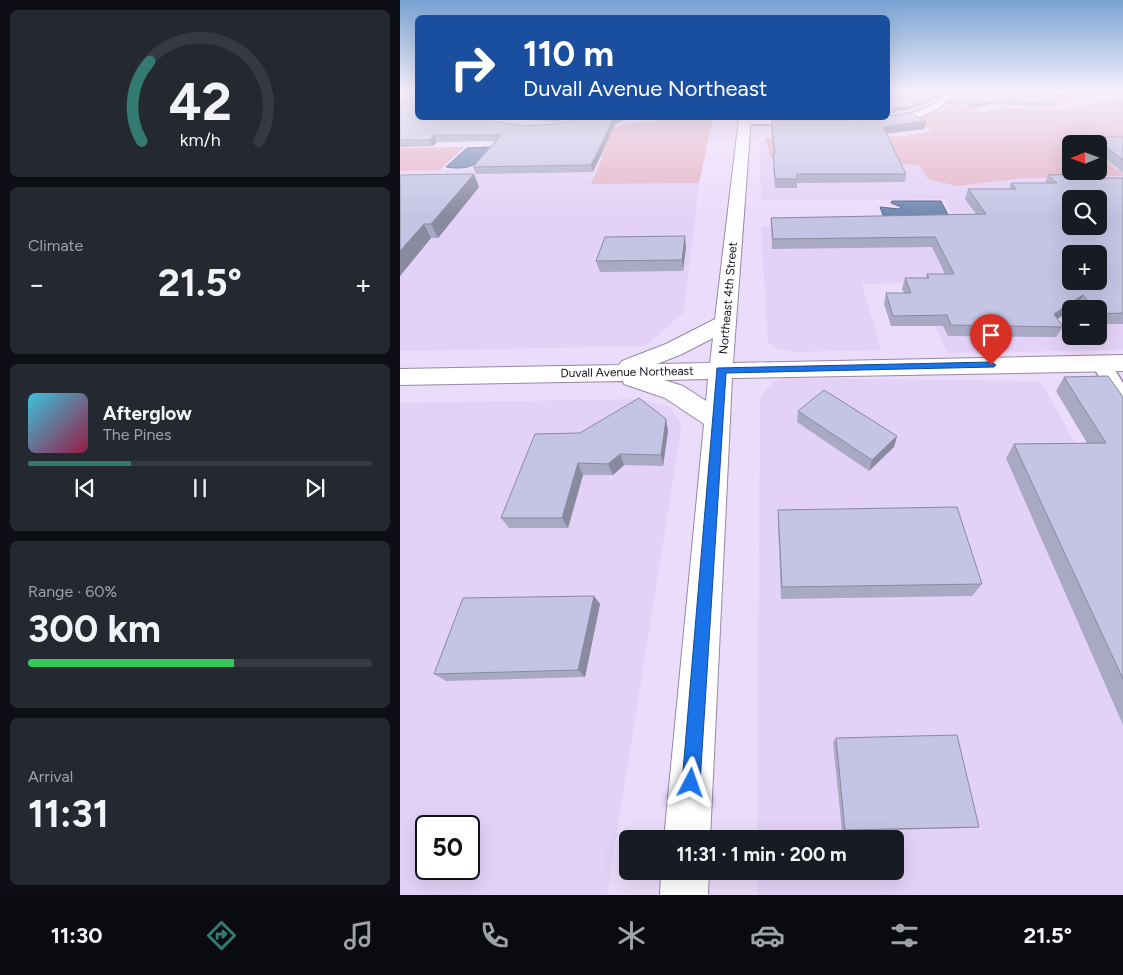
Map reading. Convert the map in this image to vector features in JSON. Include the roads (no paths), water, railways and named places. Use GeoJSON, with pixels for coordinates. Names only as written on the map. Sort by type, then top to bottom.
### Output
{"type":"FeatureCollection","features":[{"type":"Feature","properties":{"kind":"main road","name":"Northeast 4th Street"},"geometry":{"type":"LineString","coordinates":[[689,830],[717,420],[744,132]]}},
{"type":"Feature","properties":{"kind":"main road"},"geometry":{"type":"LineString","coordinates":[[615,372],[674,349],[726,322]]}},
{"type":"Feature","properties":{"kind":"main road","name":"Duvall Avenue Northeast"},"geometry":{"type":"LineString","coordinates":[[400,377],[1112,363]]}},
{"type":"Feature","properties":{"kind":"main road"},"geometry":{"type":"LineString","coordinates":[[615,372],[674,392],[717,420]]}},
{"type":"Feature","properties":{"kind":"main road"},"geometry":{"type":"LineString","coordinates":[[684,895],[685,880]]}},
{"type":"Feature","properties":{"kind":"street"},"geometry":{"type":"LineString","coordinates":[[1112,363],[1123,400]]}},
{"type":"Feature","properties":{"kind":"water"},"geometry":{"type":"Polygon","coordinates":[[[495,147],[484,158],[473,165],[461,168],[446,167],[467,148],[495,147]]]}},
{"type":"Feature","properties":{"kind":"water"},"geometry":{"type":"Polygon","coordinates":[[[892,201],[941,201],[949,217],[900,219],[883,215],[880,207],[899,209],[901,207],[891,203],[892,201]]]}}]}
